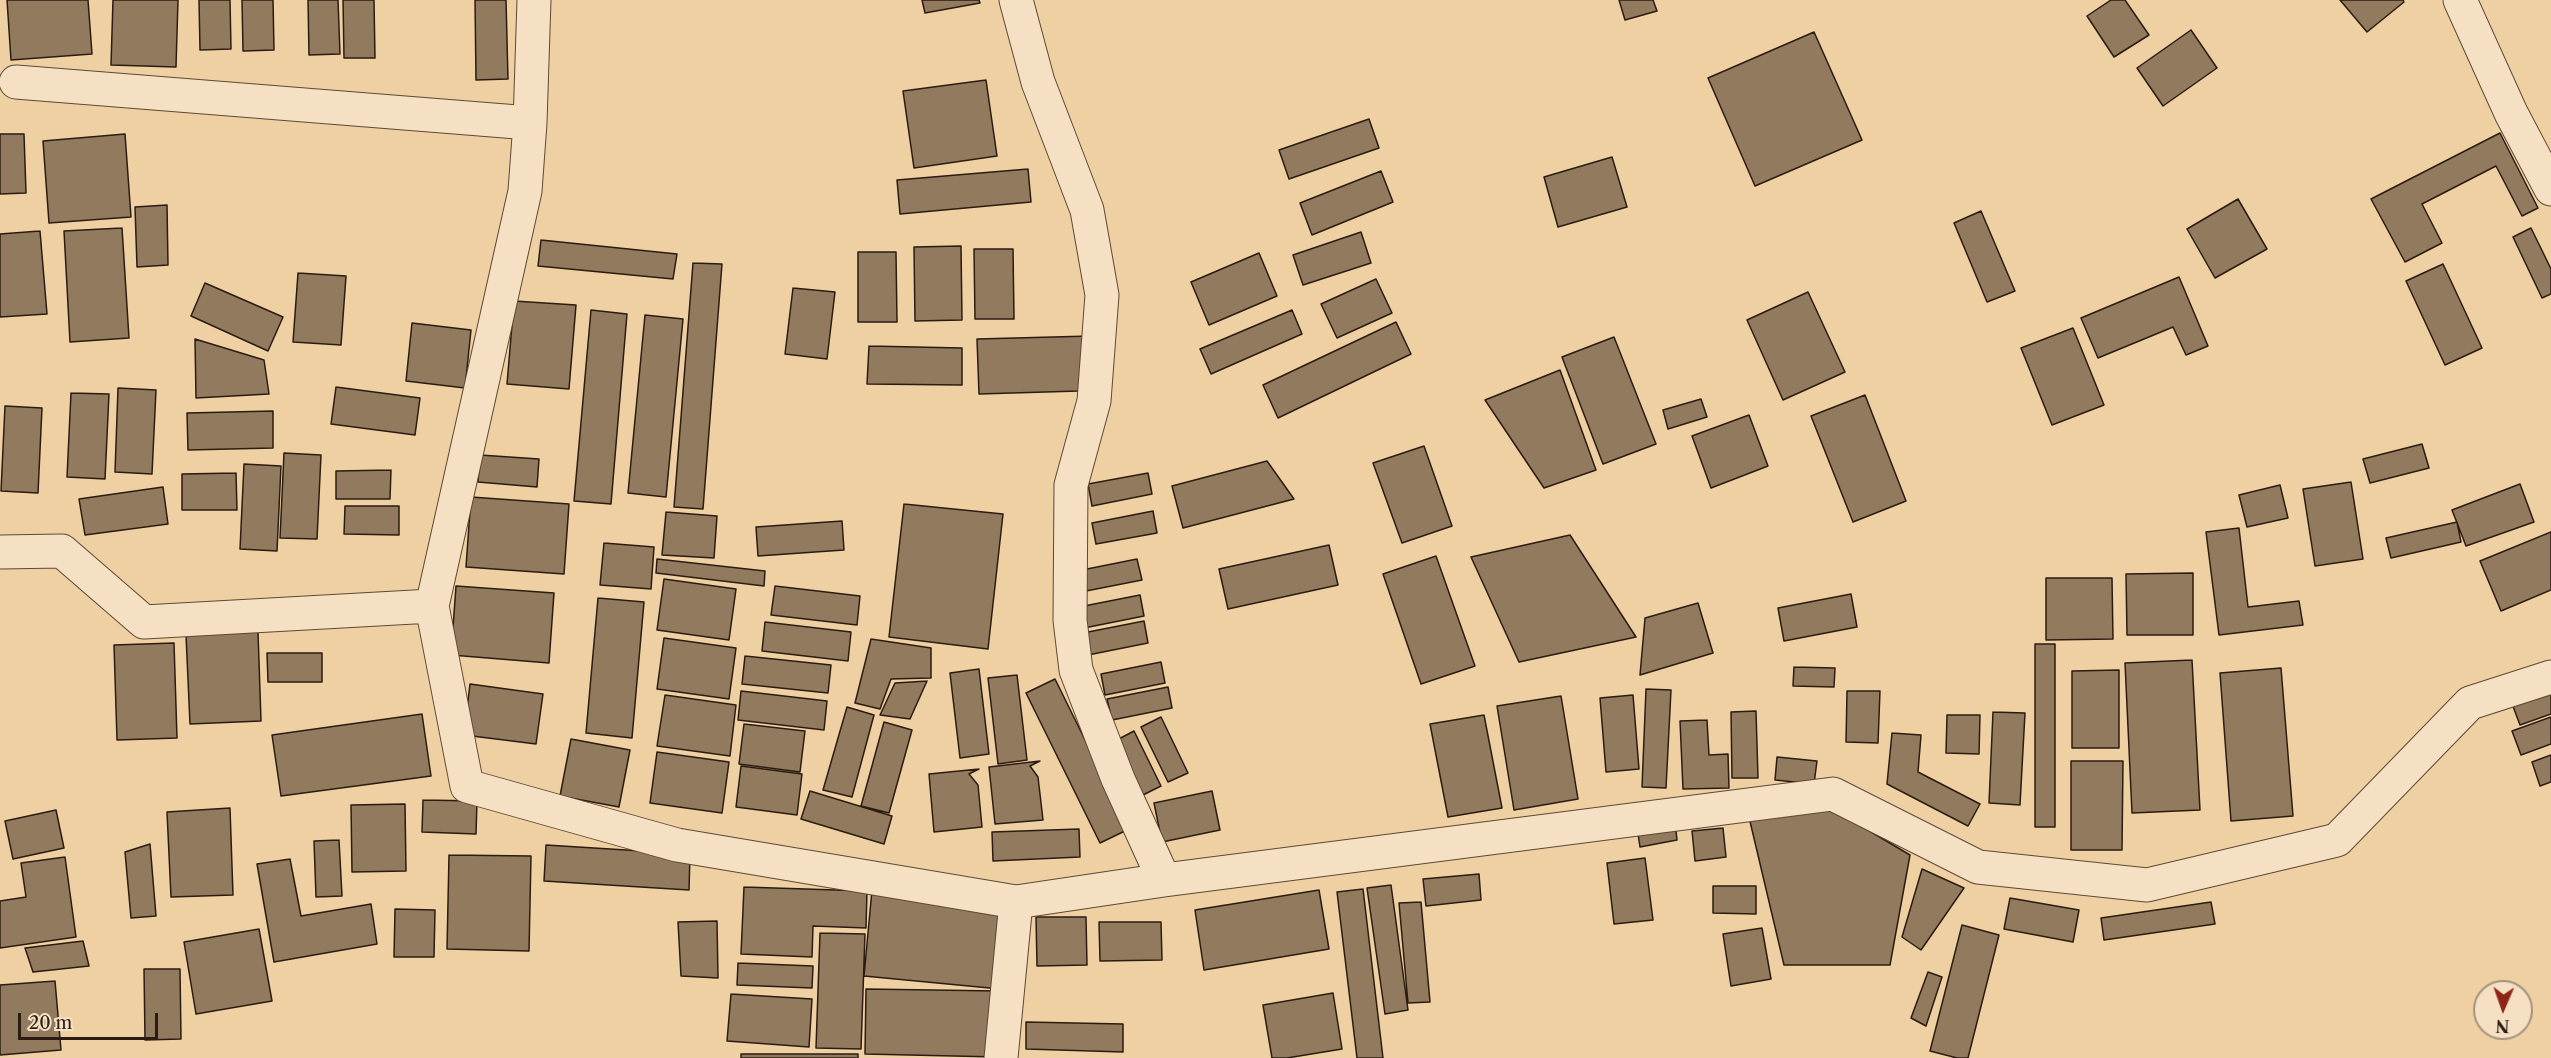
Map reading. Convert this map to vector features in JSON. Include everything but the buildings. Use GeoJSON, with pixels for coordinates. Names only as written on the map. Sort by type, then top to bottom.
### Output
{"type":"FeatureCollection","features":[{"type":"Feature","properties":{"kind":"street"},"geometry":{"type":"LineString","coordinates":[[534,0],[525,191],[432,606],[467,786],[677,845],[1016,903],[1164,880],[1833,794],[1978,867],[2147,885],[2337,840],[2470,703],[2551,677]]}},
{"type":"Feature","properties":{"kind":"street"},"geometry":{"type":"LineString","coordinates":[[1016,0],[1038,82],[1088,210],[1102,295],[1094,401],[1071,485],[1070,620],[1076,670],[1118,779],[1164,880]]}},
{"type":"Feature","properties":{"kind":"street"},"geometry":{"type":"LineString","coordinates":[[2460,0],[2511,114],[2551,189]]}},
{"type":"Feature","properties":{"kind":"street"},"geometry":{"type":"LineString","coordinates":[[16,82],[530,123]]}},
{"type":"Feature","properties":{"kind":"street"},"geometry":{"type":"LineString","coordinates":[[0,552],[62,551],[144,622],[432,606]]}},
{"type":"Feature","properties":{"kind":"street"},"geometry":{"type":"LineString","coordinates":[[1001,1058],[1016,903]]}}]}
